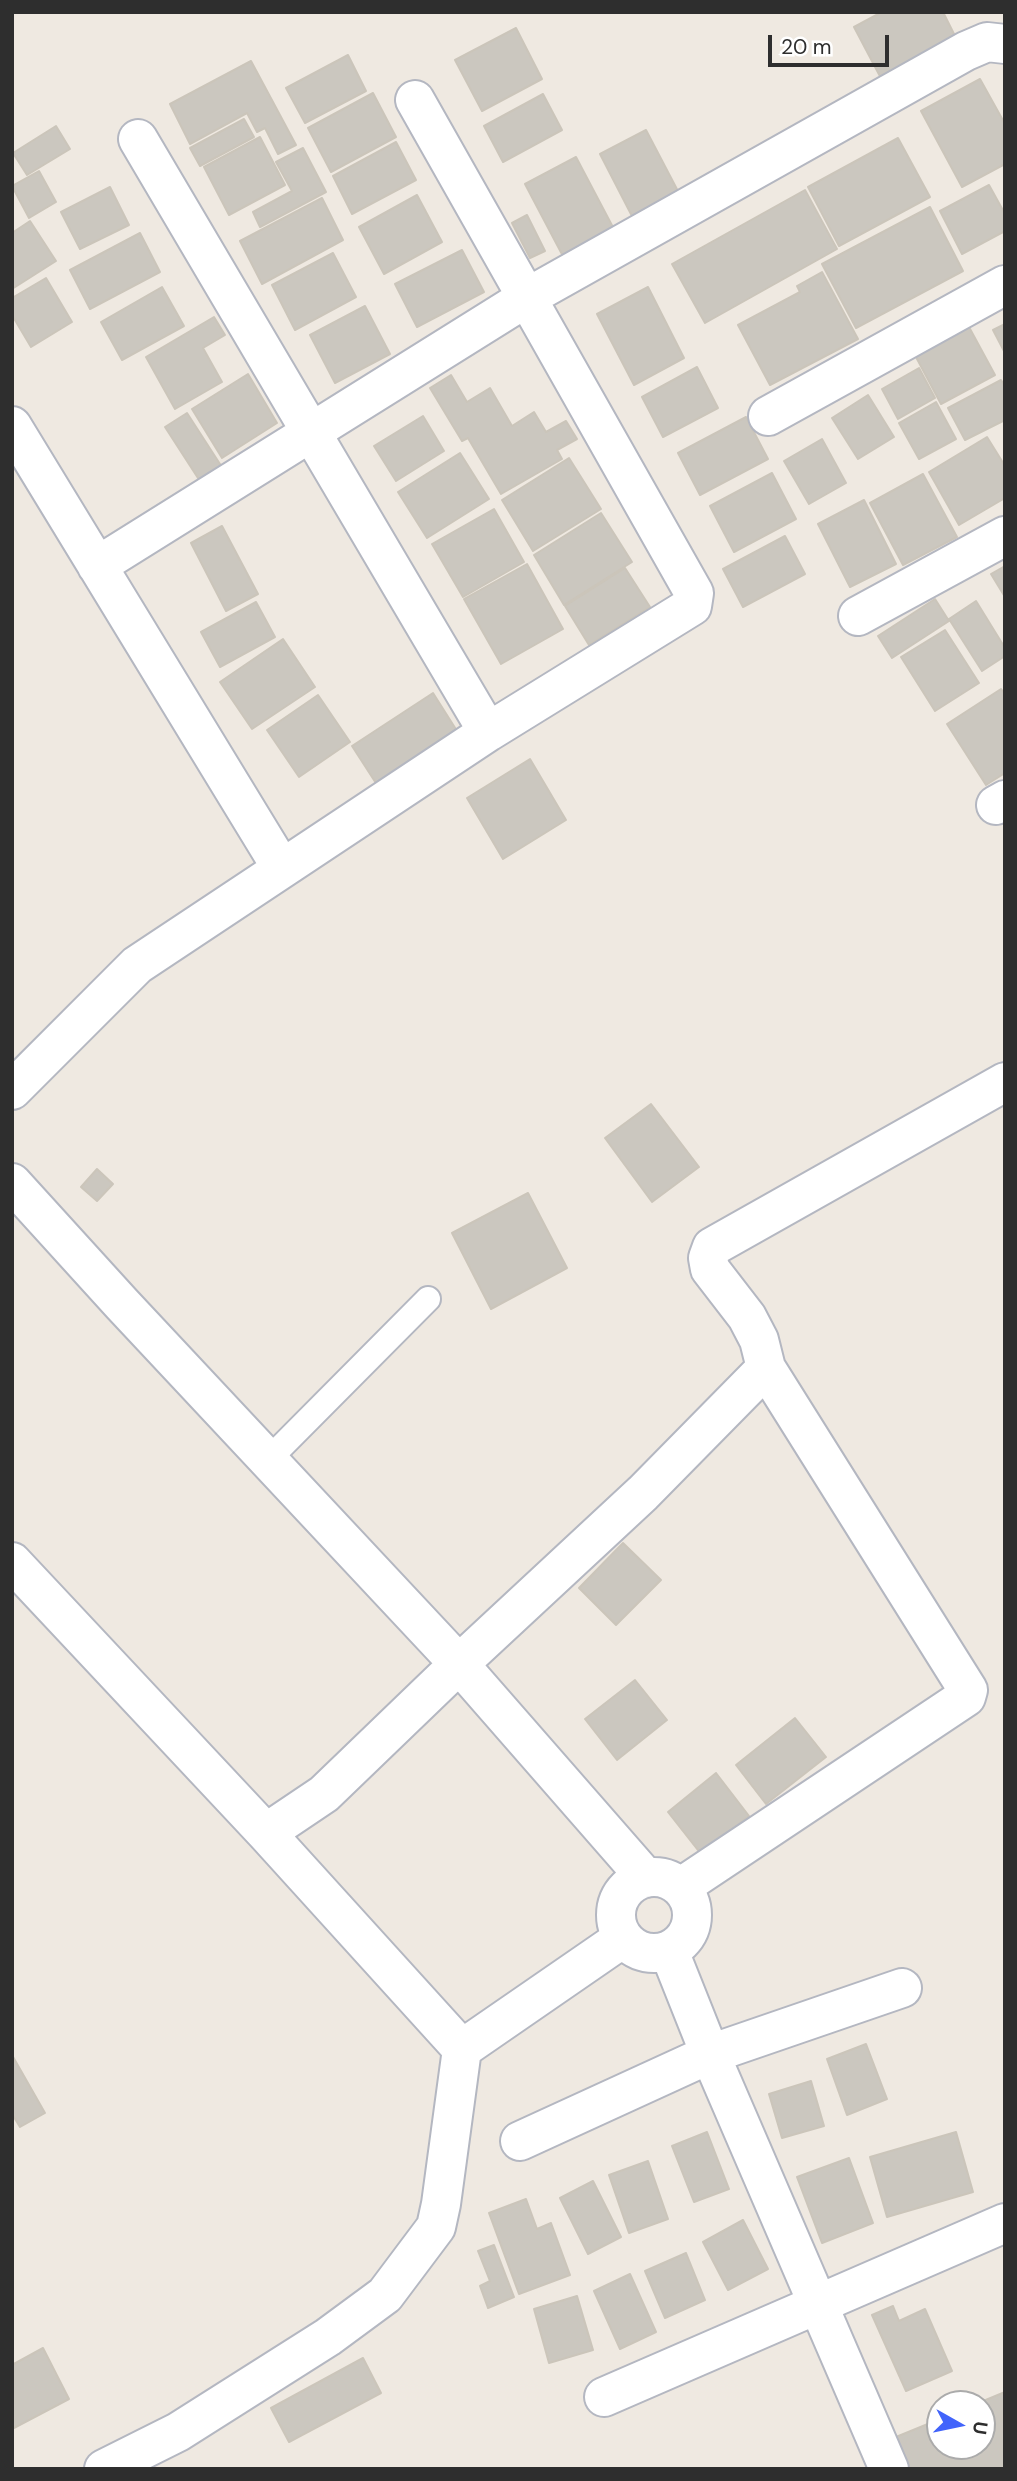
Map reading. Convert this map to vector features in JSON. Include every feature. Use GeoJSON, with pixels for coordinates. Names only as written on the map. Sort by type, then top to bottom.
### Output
{"type":"FeatureCollection","features":[{"type":"Feature","properties":{"kind":"street"},"geometry":{"type":"LineString","coordinates":[[96,566],[526,298],[966,51],[987,42],[1005,44]]}},
{"type":"Feature","properties":{"kind":"street"},"geometry":{"type":"LineString","coordinates":[[12,1090],[137,965],[488,732],[692,606],[694,593],[415,100]]}},
{"type":"Feature","properties":{"kind":"street"},"geometry":{"type":"LineString","coordinates":[[138,139],[313,431],[488,732]]}},
{"type":"Feature","properties":{"kind":"street"},"geometry":{"type":"LineString","coordinates":[[768,416],[1005,285]]}},
{"type":"Feature","properties":{"kind":"street"},"geometry":{"type":"LineString","coordinates":[[12,426],[281,867]]}},
{"type":"Feature","properties":{"kind":"street"},"geometry":{"type":"LineString","coordinates":[[858,616],[1005,536]]}},
{"type":"Feature","properties":{"kind":"street"},"geometry":{"type":"LineString","coordinates":[[12,1183],[459,1664],[664,1882],[692,1909],[688,1934],[681,1944],[657,1954],[644,1953],[623,1938],[616,1914],[618,1902],[625,1890],[635,1882],[664,1882],[966,1697],[968,1690],[766,1368],[759,1340],[747,1317],[710,1269],[708,1258],[712,1247],[1005,1082]]}},
{"type":"Feature","properties":{"kind":"street"},"geometry":{"type":"LineString","coordinates":[[266,1833],[324,1794],[643,1493],[766,1368]]}},
{"type":"Feature","properties":{"kind":"street"},"geometry":{"type":"LineString","coordinates":[[12,1562],[266,1833],[462,2049]]}},
{"type":"Feature","properties":{"kind":"street"},"geometry":{"type":"LineString","coordinates":[[104,2469],[178,2432],[328,2337],[385,2295],[436,2227],[462,2049],[623,1938]]}},
{"type":"Feature","properties":{"kind":"street"},"geometry":{"type":"LineString","coordinates":[[669,1951],[710,2054],[889,2469]]}},
{"type":"Feature","properties":{"kind":"street"},"geometry":{"type":"LineString","coordinates":[[520,2141],[710,2054],[902,1989]]}},
{"type":"Feature","properties":{"kind":"street"},"geometry":{"type":"LineString","coordinates":[[604,2397],[1005,2223]]}},
{"type":"Feature","properties":{"kind":"lane"},"geometry":{"type":"LineString","coordinates":[[268,1460],[428,1299]]}},
{"type":"Feature","properties":{"kind":"building"},"geometry":{"type":"Polygon","coordinates":[[[882,12],[943,12],[958,42],[883,82],[854,27],[882,12]]]}},
{"type":"Feature","properties":{"kind":"building"},"geometry":{"type":"Polygon","coordinates":[[[516,28],[542,79],[482,111],[455,60],[516,28]]]}},
{"type":"Feature","properties":{"kind":"building"},"geometry":{"type":"Polygon","coordinates":[[[348,55],[366,91],[305,123],[286,88],[348,55]]]}},
{"type":"Feature","properties":{"kind":"building"},"geometry":{"type":"Polygon","coordinates":[[[251,61],[296,145],[278,154],[265,128],[257,132],[247,113],[190,144],[170,104],[251,61]]]}},
{"type":"Feature","properties":{"kind":"building"},"geometry":{"type":"Polygon","coordinates":[[[980,79],[1005,124],[1005,164],[962,187],[921,111],[980,79]]]}},
{"type":"Feature","properties":{"kind":"building"},"geometry":{"type":"Polygon","coordinates":[[[373,93],[396,137],[331,172],[308,128],[373,93]]]}},
{"type":"Feature","properties":{"kind":"building"},"geometry":{"type":"Polygon","coordinates":[[[543,94],[562,130],[503,162],[484,126],[543,94]]]}},
{"type":"Feature","properties":{"kind":"building"},"geometry":{"type":"Polygon","coordinates":[[[244,119],[254,137],[200,166],[190,148],[244,119]]]}},
{"type":"Feature","properties":{"kind":"building"},"geometry":{"type":"Polygon","coordinates":[[[56,126],[70,149],[27,175],[13,153],[56,126]]]}},
{"type":"Feature","properties":{"kind":"building"},"geometry":{"type":"Polygon","coordinates":[[[646,130],[680,195],[634,220],[600,154],[646,130]]]}},
{"type":"Feature","properties":{"kind":"building"},"geometry":{"type":"Polygon","coordinates":[[[260,137],[285,185],[229,215],[204,167],[260,137]]]}},
{"type":"Feature","properties":{"kind":"building"},"geometry":{"type":"Polygon","coordinates":[[[898,138],[930,197],[839,246],[808,187],[898,138]]]}},
{"type":"Feature","properties":{"kind":"building"},"geometry":{"type":"Polygon","coordinates":[[[396,142],[416,180],[352,214],[333,176],[396,142]]]}},
{"type":"Feature","properties":{"kind":"building"},"geometry":{"type":"Polygon","coordinates":[[[303,148],[326,192],[260,227],[253,212],[292,191],[276,162],[303,148]]]}},
{"type":"Feature","properties":{"kind":"building"},"geometry":{"type":"Polygon","coordinates":[[[576,157],[616,233],[565,260],[525,184],[576,157]]]}},
{"type":"Feature","properties":{"kind":"building"},"geometry":{"type":"Polygon","coordinates":[[[39,171],[56,202],[29,218],[12,186],[39,171]]]}},
{"type":"Feature","properties":{"kind":"building"},"geometry":{"type":"Polygon","coordinates":[[[989,185],[1005,214],[1005,231],[962,254],[940,211],[989,185]]]}},
{"type":"Feature","properties":{"kind":"building"},"geometry":{"type":"Polygon","coordinates":[[[110,187],[129,225],[80,249],[61,212],[110,187]]]}},
{"type":"Feature","properties":{"kind":"building"},"geometry":{"type":"Polygon","coordinates":[[[805,190],[837,249],[705,323],[672,264],[805,190]]]}},
{"type":"Feature","properties":{"kind":"building"},"geometry":{"type":"Polygon","coordinates":[[[417,195],[442,242],[384,274],[359,227],[417,195]]]}},
{"type":"Feature","properties":{"kind":"building"},"geometry":{"type":"Polygon","coordinates":[[[322,198],[343,240],[262,284],[240,241],[322,198]]]}},
{"type":"Feature","properties":{"kind":"building"},"geometry":{"type":"Polygon","coordinates":[[[930,207],[963,271],[856,328],[822,264],[930,207]]]}},
{"type":"Feature","properties":{"kind":"building"},"geometry":{"type":"Polygon","coordinates":[[[527,215],[545,251],[530,258],[512,223],[527,215]]]}},
{"type":"Feature","properties":{"kind":"building"},"geometry":{"type":"Polygon","coordinates":[[[30,221],[56,261],[12,289],[12,233],[30,221]]]}},
{"type":"Feature","properties":{"kind":"building"},"geometry":{"type":"Polygon","coordinates":[[[140,233],[160,272],[90,309],[70,270],[140,233]]]}},
{"type":"Feature","properties":{"kind":"building"},"geometry":{"type":"Polygon","coordinates":[[[462,250],[484,292],[417,327],[395,284],[462,250]]]}},
{"type":"Feature","properties":{"kind":"building"},"geometry":{"type":"Polygon","coordinates":[[[333,253],[356,297],[295,330],[272,285],[333,253]]]}},
{"type":"Feature","properties":{"kind":"building"},"geometry":{"type":"Polygon","coordinates":[[[822,272],[858,339],[770,385],[738,325],[800,292],[797,286],[822,272]]]}},
{"type":"Feature","properties":{"kind":"building"},"geometry":{"type":"Polygon","coordinates":[[[46,278],[72,322],[31,347],[12,315],[12,298],[46,278]]]}},
{"type":"Feature","properties":{"kind":"building"},"geometry":{"type":"Polygon","coordinates":[[[162,287],[184,326],[122,360],[101,322],[162,287]]]}},
{"type":"Feature","properties":{"kind":"building"},"geometry":{"type":"Polygon","coordinates":[[[648,287],[684,358],[634,385],[597,314],[648,287]]]}},
{"type":"Feature","properties":{"kind":"building"},"geometry":{"type":"Polygon","coordinates":[[[365,306],[390,354],[335,383],[310,335],[365,306]]]}},
{"type":"Feature","properties":{"kind":"building"},"geometry":{"type":"Polygon","coordinates":[[[214,317],[225,335],[203,348],[222,382],[175,409],[146,357],[214,317]]]}},
{"type":"Feature","properties":{"kind":"building"},"geometry":{"type":"Polygon","coordinates":[[[1005,324],[1005,353],[993,330],[1005,324]]]}},
{"type":"Feature","properties":{"kind":"building"},"geometry":{"type":"Polygon","coordinates":[[[969,327],[995,375],[941,404],[916,357],[969,327]]]}},
{"type":"Feature","properties":{"kind":"building"},"geometry":{"type":"Polygon","coordinates":[[[697,367],[718,408],[663,437],[642,397],[697,367]]]}},
{"type":"Feature","properties":{"kind":"building"},"geometry":{"type":"Polygon","coordinates":[[[919,368],[935,398],[898,419],[882,389],[919,368]]]}},
{"type":"Feature","properties":{"kind":"building"},"geometry":{"type":"Polygon","coordinates":[[[248,374],[277,423],[222,458],[192,409],[248,374]]]}},
{"type":"Feature","properties":{"kind":"building"},"geometry":{"type":"Polygon","coordinates":[[[451,375],[467,402],[490,388],[512,426],[534,412],[546,432],[566,421],[577,439],[557,450],[562,459],[501,494],[468,438],[462,441],[430,388],[451,375]]]}},
{"type":"Feature","properties":{"kind":"building"},"geometry":{"type":"Polygon","coordinates":[[[1001,380],[1005,386],[1005,420],[965,440],[948,408],[1001,380]]]}},
{"type":"Feature","properties":{"kind":"building"},"geometry":{"type":"Polygon","coordinates":[[[868,395],[894,437],[858,459],[832,418],[868,395]]]}},
{"type":"Feature","properties":{"kind":"building"},"geometry":{"type":"Polygon","coordinates":[[[936,402],[956,439],[919,459],[899,423],[936,402]]]}},
{"type":"Feature","properties":{"kind":"building"},"geometry":{"type":"Polygon","coordinates":[[[187,413],[229,478],[207,492],[165,427],[187,413]]]}},
{"type":"Feature","properties":{"kind":"building"},"geometry":{"type":"Polygon","coordinates":[[[423,416],[444,451],[396,481],[374,446],[423,416]]]}},
{"type":"Feature","properties":{"kind":"building"},"geometry":{"type":"Polygon","coordinates":[[[746,417],[768,459],[700,495],[678,453],[746,417]]]}},
{"type":"Feature","properties":{"kind":"building"},"geometry":{"type":"Polygon","coordinates":[[[987,437],[1005,466],[1005,498],[959,525],[929,472],[987,437]]]}},
{"type":"Feature","properties":{"kind":"building"},"geometry":{"type":"Polygon","coordinates":[[[822,439],[846,483],[809,504],[784,461],[822,439]]]}},
{"type":"Feature","properties":{"kind":"building"},"geometry":{"type":"Polygon","coordinates":[[[460,453],[489,499],[427,538],[398,492],[460,453]]]}},
{"type":"Feature","properties":{"kind":"building"},"geometry":{"type":"Polygon","coordinates":[[[569,458],[601,509],[533,551],[502,500],[569,458]]]}},
{"type":"Feature","properties":{"kind":"building"},"geometry":{"type":"Polygon","coordinates":[[[772,473],[796,519],[734,552],[710,506],[772,473]]]}},
{"type":"Feature","properties":{"kind":"building"},"geometry":{"type":"Polygon","coordinates":[[[923,474],[957,537],[903,565],[870,503],[923,474]]]}},
{"type":"Feature","properties":{"kind":"building"},"geometry":{"type":"Polygon","coordinates":[[[864,500],[896,564],[850,587],[818,524],[864,500]]]}},
{"type":"Feature","properties":{"kind":"building"},"geometry":{"type":"Polygon","coordinates":[[[494,509],[524,562],[463,597],[432,544],[494,509]]]}},
{"type":"Feature","properties":{"kind":"building"},"geometry":{"type":"Polygon","coordinates":[[[601,513],[632,562],[564,605],[534,555],[601,513]]]}},
{"type":"Feature","properties":{"kind":"building"},"geometry":{"type":"Polygon","coordinates":[[[222,526],[258,594],[226,611],[191,543],[222,526]]]}},
{"type":"Feature","properties":{"kind":"building"},"geometry":{"type":"Polygon","coordinates":[[[785,536],[805,574],[743,607],[723,569],[785,536]]]}},
{"type":"Feature","properties":{"kind":"building"},"geometry":{"type":"Polygon","coordinates":[[[527,564],[563,629],[501,664],[464,599],[527,564]]]}},
{"type":"Feature","properties":{"kind":"building"},"geometry":{"type":"Polygon","coordinates":[[[1005,566],[1005,597],[991,574],[1005,566]]]}},
{"type":"Feature","properties":{"kind":"building"},"geometry":{"type":"Polygon","coordinates":[[[625,568],[650,607],[589,645],[565,606],[625,568]]]}},
{"type":"Feature","properties":{"kind":"building"},"geometry":{"type":"Polygon","coordinates":[[[935,599],[949,621],[892,658],[878,636],[935,599]]]}},
{"type":"Feature","properties":{"kind":"building"},"geometry":{"type":"Polygon","coordinates":[[[976,601],[1005,648],[1005,656],[982,671],[949,619],[976,601]]]}},
{"type":"Feature","properties":{"kind":"building"},"geometry":{"type":"Polygon","coordinates":[[[256,602],[275,637],[220,667],[201,632],[256,602]]]}},
{"type":"Feature","properties":{"kind":"building"},"geometry":{"type":"Polygon","coordinates":[[[945,630],[979,683],[935,711],[901,657],[945,630]]]}},
{"type":"Feature","properties":{"kind":"building"},"geometry":{"type":"Polygon","coordinates":[[[283,639],[315,687],[252,729],[220,682],[283,639]]]}},
{"type":"Feature","properties":{"kind":"building"},"geometry":{"type":"Polygon","coordinates":[[[1001,689],[1005,694],[1005,773],[986,785],[947,724],[1001,689]]]}},
{"type":"Feature","properties":{"kind":"building"},"geometry":{"type":"Polygon","coordinates":[[[433,693],[464,742],[383,794],[352,746],[433,693]]]}},
{"type":"Feature","properties":{"kind":"building"},"geometry":{"type":"Polygon","coordinates":[[[318,695],[350,742],[299,777],[267,730],[318,695]]]}},
{"type":"Feature","properties":{"kind":"building"},"geometry":{"type":"Polygon","coordinates":[[[530,759],[566,820],[503,859],[467,798],[530,759]]]}},
{"type":"Feature","properties":{"kind":"building"},"geometry":{"type":"Polygon","coordinates":[[[651,1104],[699,1167],[652,1202],[605,1138],[651,1104]]]}},
{"type":"Feature","properties":{"kind":"building"},"geometry":{"type":"Polygon","coordinates":[[[97,1169],[113,1184],[97,1201],[81,1187],[97,1169]]]}},
{"type":"Feature","properties":{"kind":"building"},"geometry":{"type":"Polygon","coordinates":[[[528,1193],[567,1268],[491,1309],[452,1233],[528,1193]]]}},
{"type":"Feature","properties":{"kind":"building"},"geometry":{"type":"Polygon","coordinates":[[[623,1543],[661,1580],[616,1625],[579,1588],[623,1543]]]}},
{"type":"Feature","properties":{"kind":"building"},"geometry":{"type":"Polygon","coordinates":[[[635,1680],[667,1720],[617,1760],[585,1719],[635,1680]]]}},
{"type":"Feature","properties":{"kind":"building"},"geometry":{"type":"Polygon","coordinates":[[[795,1718],[826,1757],[766,1804],[736,1765],[795,1718]]]}},
{"type":"Feature","properties":{"kind":"building"},"geometry":{"type":"Polygon","coordinates":[[[716,1773],[749,1816],[701,1854],[668,1812],[716,1773]]]}},
{"type":"Feature","properties":{"kind":"building"},"geometry":{"type":"Polygon","coordinates":[[[866,2044],[887,2099],[847,2115],[827,2059],[866,2044]]]}},
{"type":"Feature","properties":{"kind":"building"},"geometry":{"type":"Polygon","coordinates":[[[12,2055],[45,2113],[20,2127],[12,2114],[12,2055]]]}},
{"type":"Feature","properties":{"kind":"building"},"geometry":{"type":"Polygon","coordinates":[[[811,2081],[824,2126],[782,2138],[769,2094],[811,2081]]]}},
{"type":"Feature","properties":{"kind":"building"},"geometry":{"type":"Polygon","coordinates":[[[707,2132],[729,2189],[694,2202],[672,2146],[707,2132]]]}},
{"type":"Feature","properties":{"kind":"building"},"geometry":{"type":"Polygon","coordinates":[[[956,2132],[973,2192],[887,2217],[870,2157],[956,2132]]]}},
{"type":"Feature","properties":{"kind":"building"},"geometry":{"type":"Polygon","coordinates":[[[849,2158],[873,2223],[822,2243],[797,2177],[849,2158]]]}},
{"type":"Feature","properties":{"kind":"building"},"geometry":{"type":"Polygon","coordinates":[[[648,2161],[668,2219],[629,2233],[609,2175],[648,2161]]]}},
{"type":"Feature","properties":{"kind":"building"},"geometry":{"type":"Polygon","coordinates":[[[593,2181],[621,2237],[588,2254],[560,2198],[593,2181]]]}},
{"type":"Feature","properties":{"kind":"building"},"geometry":{"type":"Polygon","coordinates":[[[526,2199],[537,2229],[551,2223],[570,2275],[519,2294],[489,2213],[526,2199]]]}},
{"type":"Feature","properties":{"kind":"building"},"geometry":{"type":"Polygon","coordinates":[[[743,2220],[768,2269],[728,2290],[703,2242],[743,2220]]]}},
{"type":"Feature","properties":{"kind":"building"},"geometry":{"type":"Polygon","coordinates":[[[494,2245],[514,2297],[488,2308],[480,2286],[490,2281],[478,2251],[494,2245]]]}},
{"type":"Feature","properties":{"kind":"building"},"geometry":{"type":"Polygon","coordinates":[[[686,2253],[705,2300],[665,2318],[645,2271],[686,2253]]]}},
{"type":"Feature","properties":{"kind":"building"},"geometry":{"type":"Polygon","coordinates":[[[630,2274],[656,2332],[620,2349],[594,2291],[630,2274]]]}},
{"type":"Feature","properties":{"kind":"building"},"geometry":{"type":"Polygon","coordinates":[[[577,2296],[593,2350],[549,2363],[534,2309],[577,2296]]]}},
{"type":"Feature","properties":{"kind":"building"},"geometry":{"type":"Polygon","coordinates":[[[893,2306],[899,2321],[925,2309],[952,2371],[906,2391],[872,2315],[893,2306]]]}},
{"type":"Feature","properties":{"kind":"building"},"geometry":{"type":"Polygon","coordinates":[[[43,2348],[69,2399],[12,2429],[12,2365],[43,2348]]]}},
{"type":"Feature","properties":{"kind":"building"},"geometry":{"type":"Polygon","coordinates":[[[363,2358],[381,2393],[289,2442],[271,2408],[363,2358]]]}},
{"type":"Feature","properties":{"kind":"building"},"geometry":{"type":"Polygon","coordinates":[[[1005,2392],[1005,2469],[909,2469],[896,2437],[926,2425],[926,2460],[996,2460],[996,2396],[1005,2392]]]}}]}
